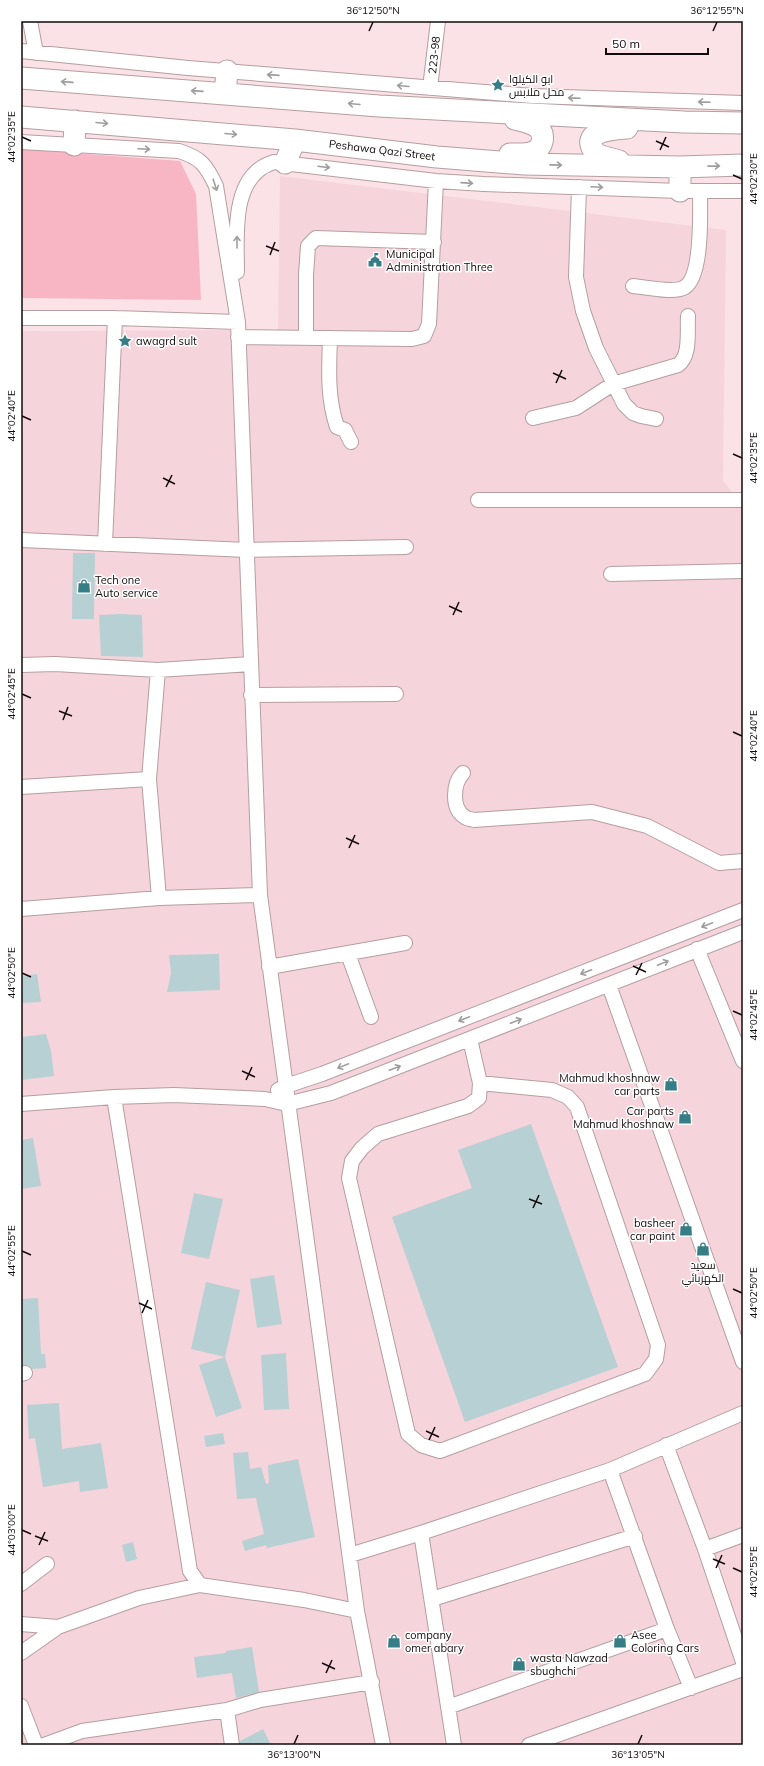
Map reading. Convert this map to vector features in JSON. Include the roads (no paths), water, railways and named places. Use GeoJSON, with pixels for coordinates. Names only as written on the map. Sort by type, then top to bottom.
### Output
{"type":"FeatureCollection","features":[{"type":"Feature","properties":{"kind":"highway"},"geometry":{"type":"LineString","coordinates":[[225,94],[227,71]]}},
{"type":"Feature","properties":{"kind":"highway"},"geometry":{"type":"LineString","coordinates":[[21,78],[379,106],[684,122],[743,123]]}},
{"type":"Feature","properties":{"kind":"highway"},"geometry":{"type":"LineString","coordinates":[[437,157],[528,153],[537,150],[541,144],[542,132],[539,128],[532,124],[463,111]]}},
{"type":"Feature","properties":{"kind":"highway","name":"Peshawa Qazi Street"},"geometry":{"type":"LineString","coordinates":[[21,116],[295,140],[437,157],[524,164],[670,166],[743,165]]}},
{"type":"Feature","properties":{"kind":"highway"},"geometry":{"type":"LineString","coordinates":[[74,145],[75,121]]}},
{"type":"Feature","properties":{"kind":"highway"},"geometry":{"type":"LineString","coordinates":[[684,122],[599,132],[593,137],[592,148],[601,157],[670,166],[690,191]]}},
{"type":"Feature","properties":{"kind":"highway"},"geometry":{"type":"LineString","coordinates":[[285,163],[295,140]]}},
{"type":"Feature","properties":{"kind":"street"},"geometry":{"type":"LineString","coordinates":[[30,21],[36,53]]}},
{"type":"Feature","properties":{"kind":"street","name":"223-98"},"geometry":{"type":"LineString","coordinates":[[430,88],[438,21]]}},
{"type":"Feature","properties":{"kind":"street"},"geometry":{"type":"LineString","coordinates":[[21,51],[227,71],[533,96],[743,103]]}},
{"type":"Feature","properties":{"kind":"street"},"geometry":{"type":"LineString","coordinates":[[21,142],[179,151],[190,154],[206,166],[216,186],[237,315]]}},
{"type":"Feature","properties":{"kind":"street"},"geometry":{"type":"LineString","coordinates":[[383,1745],[358,1611],[287,1104],[286,1086],[268,967],[260,895],[237,315],[237,232],[242,195],[252,175],[260,167],[274,162],[436,181],[484,184],[690,191],[743,191]]}},
{"type":"Feature","properties":{"kind":"street"},"geometry":{"type":"LineString","coordinates":[[238,337],[412,339],[424,336],[429,324],[436,181]]}},
{"type":"Feature","properties":{"kind":"street"},"geometry":{"type":"LineString","coordinates":[[579,187],[576,277],[583,311],[596,348],[624,404],[633,413],[656,419]]}},
{"type":"Feature","properties":{"kind":"street"},"geometry":{"type":"LineString","coordinates":[[633,286],[675,290],[685,287],[690,281],[696,267],[690,191]]}},
{"type":"Feature","properties":{"kind":"street"},"geometry":{"type":"LineString","coordinates":[[306,338],[306,275],[308,246],[316,238],[434,242]]}},
{"type":"Feature","properties":{"kind":"street"},"geometry":{"type":"LineString","coordinates":[[21,318],[116,318],[237,315]]}},
{"type":"Feature","properties":{"kind":"street"},"geometry":{"type":"LineString","coordinates":[[532,418],[576,408],[613,384],[678,365],[684,361],[688,316]]}},
{"type":"Feature","properties":{"kind":"street"},"geometry":{"type":"LineString","coordinates":[[105,544],[116,318]]}},
{"type":"Feature","properties":{"kind":"street"},"geometry":{"type":"LineString","coordinates":[[330,338],[329,391],[331,408],[337,427],[346,430],[351,442]]}},
{"type":"Feature","properties":{"kind":"street"},"geometry":{"type":"LineString","coordinates":[[478,500],[743,500]]}},
{"type":"Feature","properties":{"kind":"street"},"geometry":{"type":"LineString","coordinates":[[21,540],[247,550],[406,547]]}},
{"type":"Feature","properties":{"kind":"street"},"geometry":{"type":"LineString","coordinates":[[611,574],[743,571]]}},
{"type":"Feature","properties":{"kind":"street"},"geometry":{"type":"LineString","coordinates":[[21,665],[55,664],[158,670],[251,664]]}},
{"type":"Feature","properties":{"kind":"street"},"geometry":{"type":"LineString","coordinates":[[158,670],[150,779],[159,898]]}},
{"type":"Feature","properties":{"kind":"street"},"geometry":{"type":"LineString","coordinates":[[251,695],[396,694]]}},
{"type":"Feature","properties":{"kind":"street"},"geometry":{"type":"LineString","coordinates":[[463,773],[458,778],[455,798],[458,811],[465,818],[474,820],[592,812],[647,826],[719,863],[743,861]]}},
{"type":"Feature","properties":{"kind":"street"},"geometry":{"type":"LineString","coordinates":[[21,787],[150,779]]}},
{"type":"Feature","properties":{"kind":"street"},"geometry":{"type":"LineString","coordinates":[[21,909],[159,898],[260,895]]}},
{"type":"Feature","properties":{"kind":"street"},"geometry":{"type":"LineString","coordinates":[[265,1099],[286,1086],[322,1074],[743,910]]}},
{"type":"Feature","properties":{"kind":"street"},"geometry":{"type":"LineString","coordinates":[[21,1104],[174,1094],[265,1099],[287,1104],[331,1093],[743,932]]}},
{"type":"Feature","properties":{"kind":"street"},"geometry":{"type":"LineString","coordinates":[[268,967],[405,943]]}},
{"type":"Feature","properties":{"kind":"street"},"geometry":{"type":"LineString","coordinates":[[697,949],[743,1061]]}},
{"type":"Feature","properties":{"kind":"street"},"geometry":{"type":"LineString","coordinates":[[348,954],[371,1016]]}},
{"type":"Feature","properties":{"kind":"street"},"geometry":{"type":"LineString","coordinates":[[609,985],[743,1362]]}},
{"type":"Feature","properties":{"kind":"street"},"geometry":{"type":"LineString","coordinates":[[470,1039],[480,1083],[479,1098],[468,1106],[378,1134],[362,1148],[352,1161],[349,1178],[408,1434],[421,1446],[440,1451],[645,1374],[656,1359],[658,1345],[577,1107],[568,1097],[552,1090],[480,1083]]}},
{"type":"Feature","properties":{"kind":"street"},"geometry":{"type":"LineString","coordinates":[[322,1074],[331,1093]]}},
{"type":"Feature","properties":{"kind":"street"},"geometry":{"type":"LineString","coordinates":[[114,1097],[190,1571],[200,1585]]}},
{"type":"Feature","properties":{"kind":"street"},"geometry":{"type":"LineString","coordinates":[[350,1555],[422,1533],[610,1470],[743,1413]]}},
{"type":"Feature","properties":{"kind":"street"},"geometry":{"type":"LineString","coordinates":[[666,1445],[705,1549],[743,1662]]}},
{"type":"Feature","properties":{"kind":"street"},"geometry":{"type":"LineString","coordinates":[[610,1470],[635,1536],[667,1630],[691,1688]]}},
{"type":"Feature","properties":{"kind":"street"},"geometry":{"type":"LineString","coordinates":[[422,1533],[454,1745]]}},
{"type":"Feature","properties":{"kind":"street"},"geometry":{"type":"LineString","coordinates":[[705,1549],[743,1535]]}},
{"type":"Feature","properties":{"kind":"street"},"geometry":{"type":"LineString","coordinates":[[432,1599],[635,1536]]}},
{"type":"Feature","properties":{"kind":"street"},"geometry":{"type":"LineString","coordinates":[[21,1584],[47,1564]]}},
{"type":"Feature","properties":{"kind":"street"},"geometry":{"type":"LineString","coordinates":[[21,1653],[58,1627],[139,1598],[200,1585],[304,1600],[358,1611]]}},
{"type":"Feature","properties":{"kind":"street"},"geometry":{"type":"LineString","coordinates":[[21,1624],[58,1627]]}},
{"type":"Feature","properties":{"kind":"street"},"geometry":{"type":"LineString","coordinates":[[448,1707],[667,1630]]}},
{"type":"Feature","properties":{"kind":"street"},"geometry":{"type":"LineString","coordinates":[[529,1745],[743,1669]]}},
{"type":"Feature","properties":{"kind":"street"},"geometry":{"type":"LineString","coordinates":[[44,1745],[82,1731],[227,1710],[260,1700],[372,1682]]}},
{"type":"Feature","properties":{"kind":"street"},"geometry":{"type":"LineString","coordinates":[[21,1706],[36,1745]]}},
{"type":"Feature","properties":{"kind":"street"},"geometry":{"type":"LineString","coordinates":[[227,1710],[232,1745]]}},
{"type":"Feature","properties":{"kind":"place","name":"ابو الكيلوا محل ملابس"},"geometry":{"type":"Point","coordinates":[498,85]}},
{"type":"Feature","properties":{"kind":"place","name":"Municipal Administration Three"},"geometry":{"type":"Point","coordinates":[375,260]}},
{"type":"Feature","properties":{"kind":"place","name":"awagrd sult"},"geometry":{"type":"Point","coordinates":[125,341]}},
{"type":"Feature","properties":{"kind":"place","name":"Tech one Auto service"},"geometry":{"type":"Point","coordinates":[84,586]}},
{"type":"Feature","properties":{"kind":"place","name":"Mahmud khoshnaw car parts"},"geometry":{"type":"Point","coordinates":[671,1084]}},
{"type":"Feature","properties":{"kind":"place","name":"Car parts Mahmud khoshnaw"},"geometry":{"type":"Point","coordinates":[685,1117]}},
{"type":"Feature","properties":{"kind":"place","name":"basheer car paint"},"geometry":{"type":"Point","coordinates":[686,1229]}},
{"type":"Feature","properties":{"kind":"place","name":"سعيد الكهربائي"},"geometry":{"type":"Point","coordinates":[703,1249]}},
{"type":"Feature","properties":{"kind":"place","name":"company omer abary"},"geometry":{"type":"Point","coordinates":[394,1641]}},
{"type":"Feature","properties":{"kind":"place","name":"Asee Coloring Cars"},"geometry":{"type":"Point","coordinates":[620,1641]}},
{"type":"Feature","properties":{"kind":"place","name":"wasta Nawzad sbughchi"},"geometry":{"type":"Point","coordinates":[519,1664]}}]}
